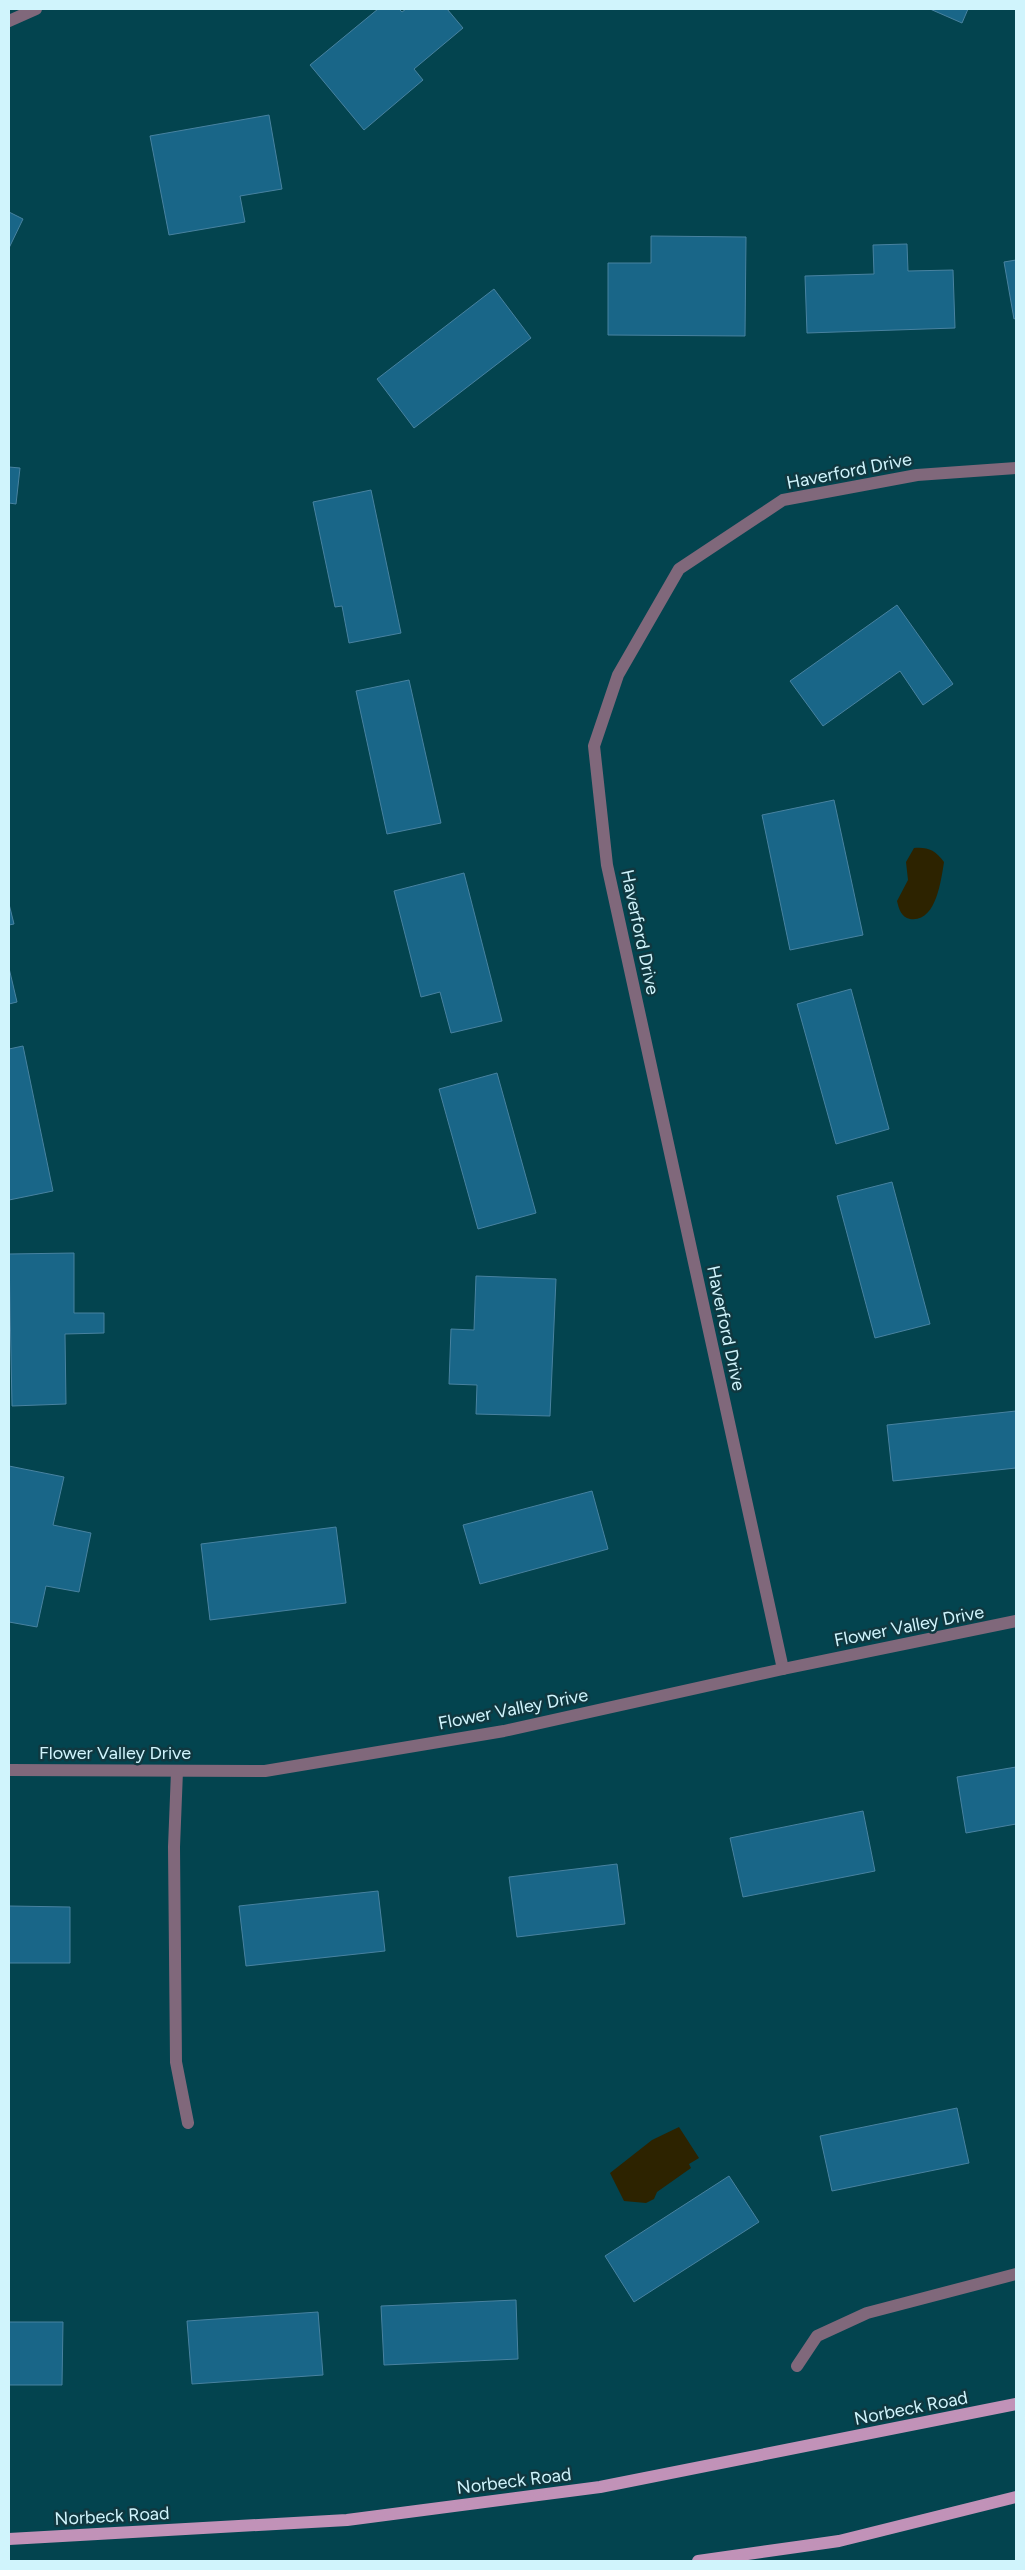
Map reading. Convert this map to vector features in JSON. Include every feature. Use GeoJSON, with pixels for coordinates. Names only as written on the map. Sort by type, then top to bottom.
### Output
{"type":"FeatureCollection","features":[{"type":"Feature","properties":{"kind":"main road","name":"Norbeck Road"},"geometry":{"type":"LineString","coordinates":[[9,2539],[347,2520],[600,2487],[1016,2404]]}},
{"type":"Feature","properties":{"kind":"main road"},"geometry":{"type":"LineString","coordinates":[[698,2561],[839,2542],[1016,2497]]}},
{"type":"Feature","properties":{"kind":"street"},"geometry":{"type":"LineString","coordinates":[[9,21],[36,9]]}},
{"type":"Feature","properties":{"kind":"street","name":"Haverford Drive"},"geometry":{"type":"LineString","coordinates":[[783,1669],[607,864],[594,746],[618,675],[679,570],[783,500],[917,475],[1016,468]]}},
{"type":"Feature","properties":{"kind":"street","name":"Flower Valley Drive"},"geometry":{"type":"LineString","coordinates":[[9,1770],[265,1771],[495,1733],[783,1669],[1016,1620]]}},
{"type":"Feature","properties":{"kind":"street"},"geometry":{"type":"LineString","coordinates":[[177,1771],[174,1847],[176,2062],[188,2123]]}},
{"type":"Feature","properties":{"kind":"street"},"geometry":{"type":"LineString","coordinates":[[797,2366],[817,2336],[867,2313],[1016,2274]]}},
{"type":"Feature","properties":{"kind":"shaded area"},"geometry":{"type":"Polygon","coordinates":[[[914,848],[931,850],[944,862],[939,889],[931,908],[919,918],[910,919],[902,915],[897,901],[908,880],[906,862],[914,848]]]}},
{"type":"Feature","properties":{"kind":"shaded area"},"geometry":{"type":"Polygon","coordinates":[[[679,2127],[699,2158],[689,2164],[691,2168],[657,2192],[654,2199],[646,2203],[624,2201],[610,2173],[652,2140],[679,2127]]]}},
{"type":"Feature","properties":{"kind":"building"},"geometry":{"type":"Polygon","coordinates":[[[378,9],[399,9],[402,12],[406,9],[447,9],[463,28],[414,69],[423,80],[364,130],[310,65],[378,9]]]}},
{"type":"Feature","properties":{"kind":"building"},"geometry":{"type":"Polygon","coordinates":[[[930,9],[968,9],[962,23],[930,9]]]}},
{"type":"Feature","properties":{"kind":"building"},"geometry":{"type":"Polygon","coordinates":[[[269,115],[282,189],[240,196],[245,222],[169,235],[150,136],[269,115]]]}},
{"type":"Feature","properties":{"kind":"building"},"geometry":{"type":"Polygon","coordinates":[[[9,212],[23,219],[9,248],[9,212]]]}},
{"type":"Feature","properties":{"kind":"building"},"geometry":{"type":"Polygon","coordinates":[[[651,236],[746,237],[745,336],[608,335],[608,263],[651,263],[651,236]]]}},
{"type":"Feature","properties":{"kind":"building"},"geometry":{"type":"Polygon","coordinates":[[[907,244],[908,271],[953,270],[955,328],[807,333],[805,276],[874,274],[873,245],[907,244]]]}},
{"type":"Feature","properties":{"kind":"building"},"geometry":{"type":"Polygon","coordinates":[[[1016,260],[1016,318],[1014,319],[1004,262],[1016,260]]]}},
{"type":"Feature","properties":{"kind":"building"},"geometry":{"type":"Polygon","coordinates":[[[494,289],[531,338],[414,428],[377,379],[494,289]]]}},
{"type":"Feature","properties":{"kind":"building"},"geometry":{"type":"Polygon","coordinates":[[[9,467],[20,468],[16,504],[9,503],[9,467]]]}},
{"type":"Feature","properties":{"kind":"building"},"geometry":{"type":"Polygon","coordinates":[[[371,490],[401,633],[349,643],[342,606],[335,607],[313,502],[371,490]]]}},
{"type":"Feature","properties":{"kind":"building"},"geometry":{"type":"Polygon","coordinates":[[[897,605],[953,684],[923,705],[900,671],[823,726],[790,681],[897,605]]]}},
{"type":"Feature","properties":{"kind":"building"},"geometry":{"type":"Polygon","coordinates":[[[409,680],[441,823],[387,834],[356,691],[409,680]]]}},
{"type":"Feature","properties":{"kind":"building"},"geometry":{"type":"Polygon","coordinates":[[[834,800],[863,935],[790,950],[762,815],[834,800]]]}},
{"type":"Feature","properties":{"kind":"building"},"geometry":{"type":"Polygon","coordinates":[[[464,873],[502,1021],[451,1033],[440,992],[421,997],[394,891],[464,873]]]}},
{"type":"Feature","properties":{"kind":"building"},"geometry":{"type":"Polygon","coordinates":[[[9,904],[14,924],[9,925],[9,904]]]}},
{"type":"Feature","properties":{"kind":"building"},"geometry":{"type":"Polygon","coordinates":[[[9,968],[17,1002],[9,1004],[9,968]]]}},
{"type":"Feature","properties":{"kind":"building"},"geometry":{"type":"Polygon","coordinates":[[[851,989],[889,1129],[836,1144],[797,1004],[851,989]]]}},
{"type":"Feature","properties":{"kind":"building"},"geometry":{"type":"Polygon","coordinates":[[[23,1046],[53,1191],[9,1200],[9,1049],[23,1046]]]}},
{"type":"Feature","properties":{"kind":"building"},"geometry":{"type":"Polygon","coordinates":[[[497,1073],[536,1213],[478,1229],[439,1089],[497,1073]]]}},
{"type":"Feature","properties":{"kind":"building"},"geometry":{"type":"Polygon","coordinates":[[[892,1182],[930,1324],[875,1338],[837,1196],[892,1182]]]}},
{"type":"Feature","properties":{"kind":"building"},"geometry":{"type":"Polygon","coordinates":[[[74,1253],[74,1313],[104,1313],[104,1333],[65,1334],[66,1404],[12,1406],[9,1254],[74,1253]]]}},
{"type":"Feature","properties":{"kind":"building"},"geometry":{"type":"Polygon","coordinates":[[[476,1276],[556,1279],[550,1416],[476,1414],[477,1385],[449,1384],[451,1329],[474,1330],[476,1276]]]}},
{"type":"Feature","properties":{"kind":"building"},"geometry":{"type":"Polygon","coordinates":[[[1016,1411],[1016,1468],[893,1481],[887,1425],[1016,1411]]]}},
{"type":"Feature","properties":{"kind":"building"},"geometry":{"type":"Polygon","coordinates":[[[9,1466],[64,1477],[53,1525],[91,1533],[79,1592],[46,1586],[37,1627],[9,1622],[9,1466]]]}},
{"type":"Feature","properties":{"kind":"building"},"geometry":{"type":"Polygon","coordinates":[[[592,1491],[608,1549],[480,1584],[463,1525],[592,1491]]]}},
{"type":"Feature","properties":{"kind":"building"},"geometry":{"type":"Polygon","coordinates":[[[336,1527],[346,1603],[210,1620],[201,1544],[336,1527]]]}},
{"type":"Feature","properties":{"kind":"building"},"geometry":{"type":"Polygon","coordinates":[[[1016,1767],[1016,1824],[966,1833],[957,1777],[1016,1767]]]}},
{"type":"Feature","properties":{"kind":"building"},"geometry":{"type":"Polygon","coordinates":[[[863,1811],[875,1871],[743,1897],[730,1838],[863,1811]]]}},
{"type":"Feature","properties":{"kind":"building"},"geometry":{"type":"Polygon","coordinates":[[[617,1864],[625,1924],[517,1937],[509,1877],[617,1864]]]}},
{"type":"Feature","properties":{"kind":"building"},"geometry":{"type":"Polygon","coordinates":[[[378,1891],[385,1951],[246,1966],[239,1906],[378,1891]]]}},
{"type":"Feature","properties":{"kind":"building"},"geometry":{"type":"Polygon","coordinates":[[[9,1906],[70,1907],[70,1963],[9,1963],[9,1906]]]}},
{"type":"Feature","properties":{"kind":"building"},"geometry":{"type":"Polygon","coordinates":[[[957,2108],[969,2163],[832,2191],[820,2136],[957,2108]]]}},
{"type":"Feature","properties":{"kind":"building"},"geometry":{"type":"Polygon","coordinates":[[[729,2176],[759,2222],[634,2302],[605,2256],[729,2176]]]}},
{"type":"Feature","properties":{"kind":"building"},"geometry":{"type":"Polygon","coordinates":[[[516,2300],[518,2359],[384,2365],[381,2306],[516,2300]]]}},
{"type":"Feature","properties":{"kind":"building"},"geometry":{"type":"Polygon","coordinates":[[[318,2312],[323,2375],[192,2384],[187,2321],[318,2312]]]}},
{"type":"Feature","properties":{"kind":"building"},"geometry":{"type":"Polygon","coordinates":[[[9,2322],[63,2322],[62,2385],[9,2385],[9,2322]]]}}]}
